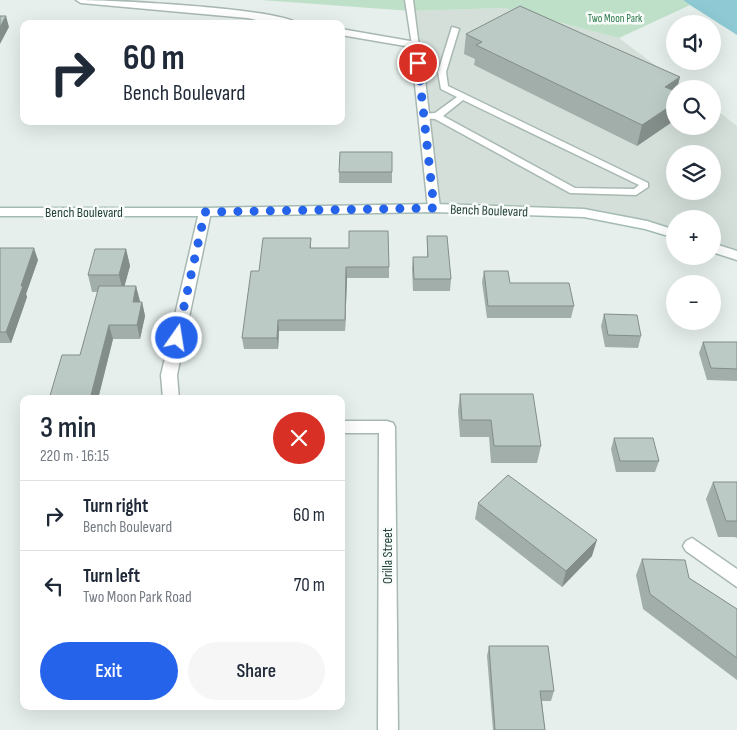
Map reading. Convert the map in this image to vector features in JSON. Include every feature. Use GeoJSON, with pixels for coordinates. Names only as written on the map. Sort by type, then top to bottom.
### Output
{"type":"FeatureCollection","features":[{"type":"Feature","properties":{"kind":"street"},"geometry":{"type":"LineString","coordinates":[[81,0],[247,15],[273,20]]}},
{"type":"Feature","properties":{"kind":"street"},"geometry":{"type":"LineString","coordinates":[[345,33],[416,46],[434,208]]}},
{"type":"Feature","properties":{"kind":"street","name":"Bench Boulevard"},"geometry":{"type":"LineString","coordinates":[[0,212],[205,212],[434,208],[584,213],[647,225],[666,231]]}},
{"type":"Feature","properties":{"kind":"street"},"geometry":{"type":"LineString","coordinates":[[171,395],[169,375],[205,212]]}},
{"type":"Feature","properties":{"kind":"street"},"geometry":{"type":"LineString","coordinates":[[721,250],[737,256]]}},
{"type":"Feature","properties":{"kind":"street","name":"Orilla Street"},"geometry":{"type":"LineString","coordinates":[[345,427],[387,427],[388,730]]}},
{"type":"Feature","properties":{"kind":"street"},"geometry":{"type":"LineString","coordinates":[[692,546],[737,579]]}},
{"type":"Feature","properties":{"kind":"lane"},"geometry":{"type":"LineString","coordinates":[[409,0],[416,46]]}},
{"type":"Feature","properties":{"kind":"lane"},"geometry":{"type":"LineString","coordinates":[[424,116],[437,116],[573,191],[636,192],[645,185],[444,87],[442,72],[455,29]]}},
{"type":"Feature","properties":{"kind":"lane"},"geometry":{"type":"LineString","coordinates":[[437,116],[463,96]]}},
{"type":"Feature","properties":{"kind":"shaded area"},"geometry":{"type":"Polygon","coordinates":[[[504,8],[619,38],[675,80],[666,80],[666,135],[721,135],[721,113],[737,126],[737,257],[721,251],[721,210],[666,210],[666,233],[584,213],[434,208],[411,11],[504,8]]]}},
{"type":"Feature","properties":{"kind":"green space","name":"Two Moon Park"},"geometry":{"type":"Polygon","coordinates":[[[261,0],[683,0],[690,5],[619,38],[504,8],[411,11],[261,0]]]}},
{"type":"Feature","properties":{"kind":"water"},"geometry":{"type":"Polygon","coordinates":[[[683,0],[737,0],[737,35],[721,25],[721,15],[706,15],[683,0]]]}},
{"type":"Feature","properties":{"kind":"building"},"geometry":{"type":"Polygon","coordinates":[[[520,6],[680,77],[676,80],[666,80],[666,109],[642,125],[476,45],[482,42],[466,34],[520,6]]]}},
{"type":"Feature","properties":{"kind":"building"},"geometry":{"type":"Polygon","coordinates":[[[0,16],[6,16],[0,27],[0,16]]]}},
{"type":"Feature","properties":{"kind":"building"},"geometry":{"type":"Polygon","coordinates":[[[340,152],[392,152],[392,172],[339,172],[340,152]]]}},
{"type":"Feature","properties":{"kind":"building"},"geometry":{"type":"Polygon","coordinates":[[[349,231],[388,231],[389,267],[346,267],[345,320],[278,320],[277,338],[242,338],[251,271],[259,271],[263,238],[311,238],[310,248],[349,248],[349,231]]]}},
{"type":"Feature","properties":{"kind":"building"},"geometry":{"type":"Polygon","coordinates":[[[427,236],[447,236],[451,279],[414,279],[413,257],[428,257],[427,236]]]}},
{"type":"Feature","properties":{"kind":"building"},"geometry":{"type":"Polygon","coordinates":[[[0,248],[34,248],[21,286],[23,286],[6,332],[0,332],[0,248]]]}},
{"type":"Feature","properties":{"kind":"building"},"geometry":{"type":"Polygon","coordinates":[[[95,249],[126,249],[119,275],[88,275],[95,249]]]}},
{"type":"Feature","properties":{"kind":"building"},"geometry":{"type":"Polygon","coordinates":[[[484,271],[508,271],[510,283],[569,283],[574,306],[488,306],[484,271]]]}},
{"type":"Feature","properties":{"kind":"building"},"geometry":{"type":"Polygon","coordinates":[[[99,286],[136,286],[133,302],[142,302],[137,325],[109,325],[91,395],[50,395],[62,355],[80,355],[99,286]]]}},
{"type":"Feature","properties":{"kind":"building"},"geometry":{"type":"Polygon","coordinates":[[[604,314],[637,315],[641,336],[608,335],[604,314]]]}},
{"type":"Feature","properties":{"kind":"building"},"geometry":{"type":"Polygon","coordinates":[[[703,342],[737,342],[737,369],[711,368],[703,342]]]}},
{"type":"Feature","properties":{"kind":"building"},"geometry":{"type":"Polygon","coordinates":[[[460,394],[533,394],[541,446],[494,446],[491,420],[462,420],[460,394]]]}},
{"type":"Feature","properties":{"kind":"building"},"geometry":{"type":"Polygon","coordinates":[[[614,438],[653,438],[659,461],[620,461],[614,438]]]}},
{"type":"Feature","properties":{"kind":"building"},"geometry":{"type":"Polygon","coordinates":[[[508,475],[597,540],[566,571],[478,503],[508,475]]]}},
{"type":"Feature","properties":{"kind":"building"},"geometry":{"type":"Polygon","coordinates":[[[713,482],[737,482],[737,521],[726,521],[713,482]]]}},
{"type":"Feature","properties":{"kind":"building"},"geometry":{"type":"Polygon","coordinates":[[[642,559],[685,560],[689,578],[737,609],[737,658],[650,594],[642,559]]]}},
{"type":"Feature","properties":{"kind":"building"},"geometry":{"type":"Polygon","coordinates":[[[489,646],[548,646],[554,691],[540,691],[545,730],[495,730],[489,646]]]}},
{"type":"Feature","properties":{"kind":"route"},"geometry":{"type":"LineString","coordinates":[[177,338],[205,212],[434,208],[418,63]]}}]}
